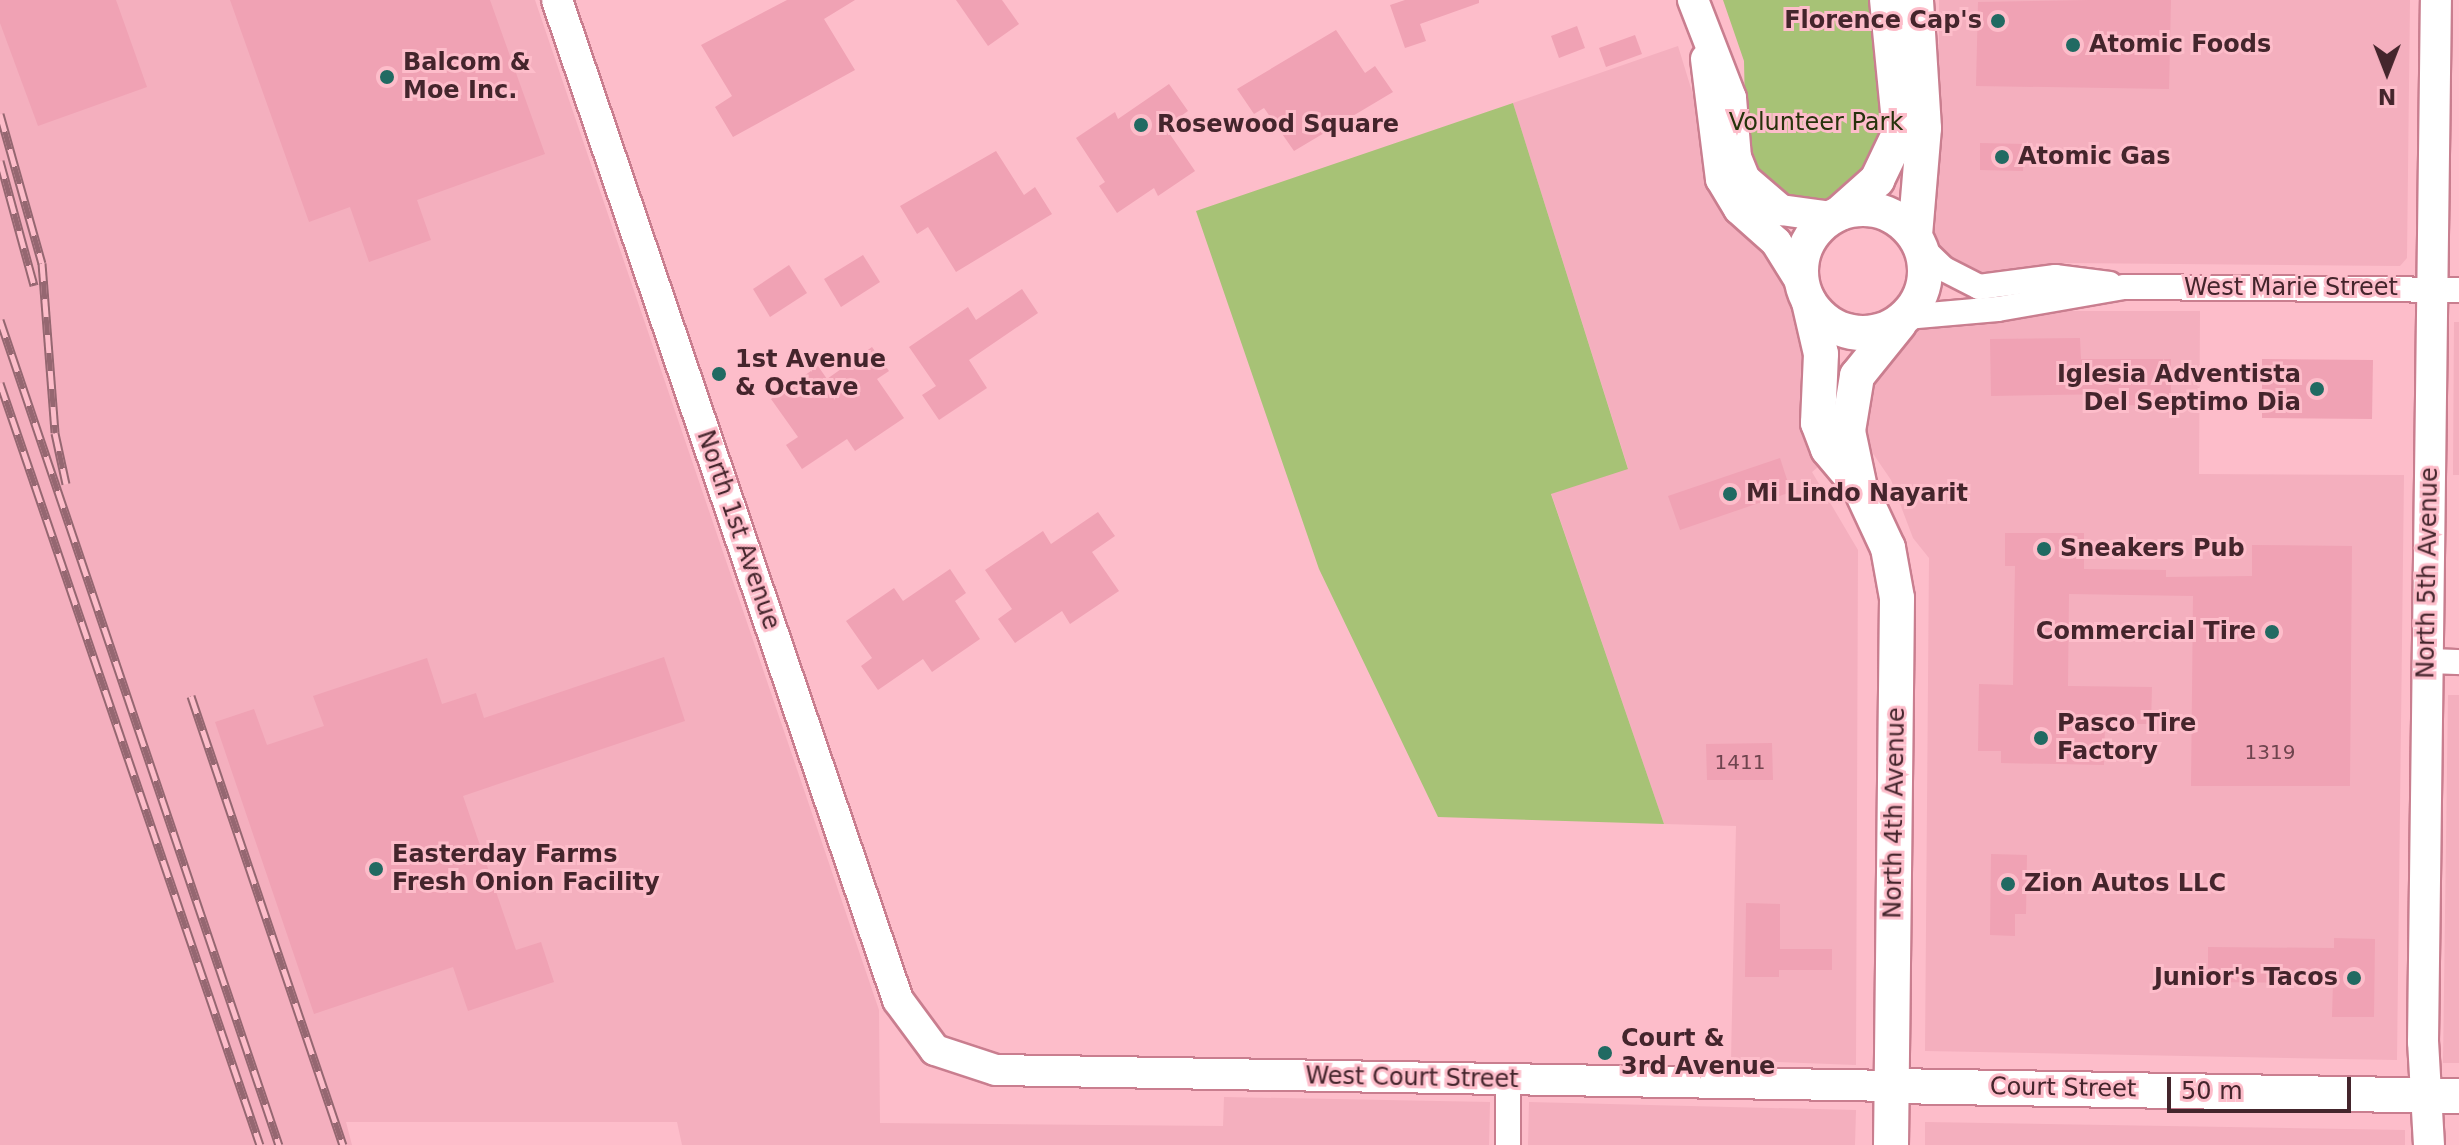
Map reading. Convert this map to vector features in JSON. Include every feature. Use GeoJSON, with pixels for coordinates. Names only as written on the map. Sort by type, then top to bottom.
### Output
{"type":"FeatureCollection","features":[{"type":"Feature","properties":{"kind":"main road"},"geometry":{"type":"LineString","coordinates":[[1887,0],[1900,132],[1877,180],[1815,230],[1805,250],[1805,291],[1828,322],[1843,330],[1876,332],[1902,320],[1925,281],[1918,241],[1916,179],[1924,128],[1916,0]]}},
{"type":"Feature","properties":{"kind":"main road"},"geometry":{"type":"LineString","coordinates":[[1836,215],[1873,209],[1897,219],[1918,241]]}},
{"type":"Feature","properties":{"kind":"main road","name":"North 4th Avenue"},"geometry":{"type":"LineString","coordinates":[[1805,291],[1821,354],[1818,423],[1828,449],[1860,488]]}},
{"type":"Feature","properties":{"kind":"main road","name":"North 4th Avenue"},"geometry":{"type":"LineString","coordinates":[[1891,1145],[1897,598],[1888,548],[1860,488],[1850,449],[1851,398],[1863,366],[1902,320]]}},
{"type":"Feature","properties":{"kind":"main road","name":"Court Street"},"geometry":{"type":"LineString","coordinates":[[1892,1086],[2425,1095]]}},
{"type":"Feature","properties":{"kind":"main road"},"geometry":{"type":"LineString","coordinates":[[2425,1095],[2459,1096]]}},
{"type":"Feature","properties":{"kind":"street","name":"North 1st Avenue"},"geometry":{"type":"LineString","coordinates":[[557,0],[898,1000],[935,1050]]}},
{"type":"Feature","properties":{"kind":"street"},"geometry":{"type":"LineString","coordinates":[[1693,0],[1731,98],[1736,157],[1745,179],[1781,210],[1836,215]]}},
{"type":"Feature","properties":{"kind":"street","name":"North 5th Avenue"},"geometry":{"type":"LineString","coordinates":[[2429,1145],[2425,1095],[2427,661],[2446,290],[2436,0]]}},
{"type":"Feature","properties":{"kind":"street"},"geometry":{"type":"LineString","coordinates":[[1704,33],[1712,140],[1721,179],[1739,209],[1776,242],[1805,291]]}},
{"type":"Feature","properties":{"kind":"street","name":"West Marie Street"},"geometry":{"type":"LineString","coordinates":[[1918,241],[1944,269],[1979,287],[2055,277],[2124,287],[2446,290]]}},
{"type":"Feature","properties":{"kind":"street","name":"West Marie Street"},"geometry":{"type":"LineString","coordinates":[[1902,320],[2013,307],[2124,287]]}},
{"type":"Feature","properties":{"kind":"street"},"geometry":{"type":"LineString","coordinates":[[2427,661],[2459,662]]}},
{"type":"Feature","properties":{"kind":"street","name":"West Court Street"},"geometry":{"type":"LineString","coordinates":[[935,1050],[996,1070],[1892,1086]]}},
{"type":"Feature","properties":{"kind":"street"},"geometry":{"type":"LineString","coordinates":[[1508,1079],[1508,1145]]}},
{"type":"Feature","properties":{"kind":"shaded area"},"geometry":{"type":"Polygon","coordinates":[[[0,0],[535,0],[879,1010],[880,1123],[1223,1126],[1224,1097],[1490,1102],[1489,1145],[682,1145],[677,1122],[346,1122],[352,1145],[0,1145],[0,0]]]}},
{"type":"Feature","properties":{"kind":"shaded area"},"geometry":{"type":"Polygon","coordinates":[[[1939,0],[2410,0],[2407,258],[2400,266],[2066,263],[1985,280],[1948,261],[1929,238],[1930,66],[1939,43],[1939,0]]]}},
{"type":"Feature","properties":{"kind":"shaded area"},"geometry":{"type":"Polygon","coordinates":[[[1678,46],[1702,124],[1807,319],[1809,444],[1818,467],[1812,472],[1858,550],[1856,1065],[1731,1060],[1736,826],[1664,824],[1551,493],[1628,468],[1513,103],[1678,46]]]}},
{"type":"Feature","properties":{"kind":"shaded area"},"geometry":{"type":"Polygon","coordinates":[[[2061,311],[2200,311],[2199,474],[2404,475],[2397,1060],[1925,1051],[1929,558],[1913,538],[1891,480],[1859,433],[1862,385],[1913,328],[2061,311]]]}},
{"type":"Feature","properties":{"kind":"shaded area"},"geometry":{"type":"Polygon","coordinates":[[[2454,322],[2459,322],[2459,475],[2453,475],[2454,322]]]}},
{"type":"Feature","properties":{"kind":"shaded area"},"geometry":{"type":"Polygon","coordinates":[[[2448,695],[2459,695],[2459,1063],[2443,1063],[2448,695]]]}},
{"type":"Feature","properties":{"kind":"shaded area"},"geometry":{"type":"Polygon","coordinates":[[[1529,1102],[1856,1110],[1855,1145],[1528,1145],[1529,1102]]]}},
{"type":"Feature","properties":{"kind":"shaded area"},"geometry":{"type":"Polygon","coordinates":[[[1925,1122],[2405,1130],[2405,1145],[1925,1145],[1925,1122]]]}},
{"type":"Feature","properties":{"kind":"green space","name":"Volunteer Park"},"geometry":{"type":"Polygon","coordinates":[[[1723,0],[1875,0],[1888,145],[1838,203],[1777,196],[1746,158],[1744,61],[1723,0]]]}},
{"type":"Feature","properties":{"kind":"green space"},"geometry":{"type":"Polygon","coordinates":[[[1513,103],[1628,469],[1551,494],[1664,824],[1438,817],[1319,569],[1196,211],[1513,103]]]}},
{"type":"Feature","properties":{"kind":"building"},"geometry":{"type":"Polygon","coordinates":[[[0,0],[116,0],[147,87],[38,126],[0,23],[0,0]]]}},
{"type":"Feature","properties":{"kind":"building","name":"Balcom & Moe Inc."},"geometry":{"type":"Polygon","coordinates":[[[230,0],[490,0],[545,154],[417,200],[431,240],[369,262],[350,207],[309,222],[230,0]]]}},
{"type":"Feature","properties":{"kind":"building"},"geometry":{"type":"Polygon","coordinates":[[[787,0],[855,0],[824,19],[855,70],[733,137],[715,107],[732,96],[701,45],[787,0]]]}},
{"type":"Feature","properties":{"kind":"building"},"geometry":{"type":"Polygon","coordinates":[[[956,0],[1002,0],[1019,24],[988,46],[956,0]]]}},
{"type":"Feature","properties":{"kind":"building"},"geometry":{"type":"Polygon","coordinates":[[[1405,0],[1479,0],[1479,3],[1420,24],[1426,41],[1405,48],[1390,5],[1405,0]]]}},
{"type":"Feature","properties":{"kind":"building","name":"Atomic Foods"},"geometry":{"type":"Polygon","coordinates":[[[2171,0],[2169,89],[1976,86],[1978,2],[2171,0]]]}},
{"type":"Feature","properties":{"kind":"building"},"geometry":{"type":"Polygon","coordinates":[[[1577,26],[1585,48],[1559,58],[1551,36],[1577,26]]]}},
{"type":"Feature","properties":{"kind":"building"},"geometry":{"type":"Polygon","coordinates":[[[1336,30],[1365,73],[1375,66],[1393,92],[1294,151],[1264,108],[1254,114],[1237,89],[1336,30]]]}},
{"type":"Feature","properties":{"kind":"building"},"geometry":{"type":"Polygon","coordinates":[[[1635,35],[1642,54],[1606,67],[1599,48],[1635,35]]]}},
{"type":"Feature","properties":{"kind":"building"},"geometry":{"type":"Polygon","coordinates":[[[1169,84],[1188,111],[1165,127],[1195,171],[1158,196],[1154,188],[1117,213],[1099,186],[1105,182],[1076,138],[1115,112],[1118,119],[1169,84]]]}},
{"type":"Feature","properties":{"kind":"building","name":"Atomic Gas"},"geometry":{"type":"Polygon","coordinates":[[[1980,143],[2024,144],[2023,171],[1980,170],[1980,143]]]}},
{"type":"Feature","properties":{"kind":"building"},"geometry":{"type":"Polygon","coordinates":[[[996,151],[1024,195],[1035,187],[1052,214],[956,272],[928,227],[917,234],[900,206],[996,151]]]}},
{"type":"Feature","properties":{"kind":"building"},"geometry":{"type":"Polygon","coordinates":[[[863,255],[880,282],[841,307],[824,279],[863,255]]]}},
{"type":"Feature","properties":{"kind":"building"},"geometry":{"type":"Polygon","coordinates":[[[789,265],[807,293],[770,317],[753,289],[789,265]]]}},
{"type":"Feature","properties":{"kind":"building"},"geometry":{"type":"Polygon","coordinates":[[[1022,289],[1038,313],[969,360],[987,388],[939,420],[922,395],[936,386],[909,347],[968,307],[976,320],[1022,289]]]}},
{"type":"Feature","properties":{"kind":"building"},"geometry":{"type":"Polygon","coordinates":[[[2080,338],[2081,359],[2171,359],[2171,406],[2116,405],[2116,394],[1991,396],[1990,339],[2080,338]]]}},
{"type":"Feature","properties":{"kind":"building"},"geometry":{"type":"Polygon","coordinates":[[[872,347],[889,371],[877,379],[904,418],[855,451],[847,439],[802,469],[786,445],[798,437],[771,399],[818,366],[827,379],[872,347]]]}},
{"type":"Feature","properties":{"kind":"building","name":"Iglesia Adventista Del Septimo Dia"},"geometry":{"type":"Polygon","coordinates":[[[2262,359],[2373,360],[2372,419],[2262,418],[2262,359]]]}},
{"type":"Feature","properties":{"kind":"building","name":"Mi Lindo Nayarit"},"geometry":{"type":"Polygon","coordinates":[[[1780,458],[1791,492],[1680,530],[1668,496],[1780,458]]]}},
{"type":"Feature","properties":{"kind":"building"},"geometry":{"type":"Polygon","coordinates":[[[1098,512],[1115,536],[1092,552],[1119,591],[1070,624],[1062,611],[1015,643],[998,619],[1012,609],[985,570],[1043,531],[1051,544],[1098,512]]]}},
{"type":"Feature","properties":{"kind":"building"},"geometry":{"type":"Polygon","coordinates":[[[2005,533],[2084,533],[2084,569],[2166,570],[2166,577],[2252,576],[2252,545],[2352,546],[2350,786],[2191,786],[2193,596],[2069,594],[2068,686],[2152,687],[2151,724],[2105,724],[2104,765],[2001,763],[2001,751],[1978,751],[1979,684],[2013,685],[2015,566],[2005,566],[2005,533]]]}},
{"type":"Feature","properties":{"kind":"building"},"geometry":{"type":"Polygon","coordinates":[[[950,569],[966,593],[955,601],[980,639],[932,672],[923,659],[878,690],[861,666],[872,658],[846,621],[894,588],[903,601],[950,569]]]}},
{"type":"Feature","properties":{"kind":"building","name":"Easterday Farms Fresh Onion Facility"},"geometry":{"type":"Polygon","coordinates":[[[664,657],[685,721],[463,796],[516,950],[541,942],[554,982],[468,1011],[453,967],[314,1014],[215,722],[254,709],[267,745],[324,726],[313,696],[427,658],[442,704],[476,693],[484,718],[664,657]]]}},
{"type":"Feature","properties":{"kind":"building"},"geometry":{"type":"Polygon","coordinates":[[[1772,743],[1773,780],[1707,780],[1706,744],[1772,743]]]}},
{"type":"Feature","properties":{"kind":"building","name":"Zion Autos LLC"},"geometry":{"type":"Polygon","coordinates":[[[1991,854],[2027,855],[2026,914],[2015,914],[2015,936],[1990,935],[1991,854]]]}},
{"type":"Feature","properties":{"kind":"building"},"geometry":{"type":"Polygon","coordinates":[[[1746,903],[1780,904],[1780,949],[1832,949],[1832,970],[1779,970],[1779,977],[1745,977],[1746,903]]]}},
{"type":"Feature","properties":{"kind":"building"},"geometry":{"type":"Polygon","coordinates":[[[2334,938],[2375,939],[2374,1017],[2332,1017],[2333,983],[2208,982],[2208,947],[2334,948],[2334,938]]]}},
{"type":"Feature","properties":{"kind":"railway"},"geometry":{"type":"LineString","coordinates":[[0,114],[42,263],[55,433],[66,484]]}},
{"type":"Feature","properties":{"kind":"railway"},"geometry":{"type":"LineString","coordinates":[[0,161],[34,285]]}},
{"type":"Feature","properties":{"kind":"railway"},"geometry":{"type":"LineString","coordinates":[[0,320],[279,1145]]}},
{"type":"Feature","properties":{"kind":"railway"},"geometry":{"type":"LineString","coordinates":[[0,383],[260,1145]]}},
{"type":"Feature","properties":{"kind":"railway"},"geometry":{"type":"LineString","coordinates":[[191,696],[343,1145]]}},
{"type":"Feature","properties":{"kind":"place","name":"Florence Cap's"},"geometry":{"type":"Point","coordinates":[1998,21]}},
{"type":"Feature","properties":{"kind":"place","name":"Atomic Foods"},"geometry":{"type":"Point","coordinates":[2073,45]}},
{"type":"Feature","properties":{"kind":"place","name":"Balcom & Moe Inc."},"geometry":{"type":"Point","coordinates":[387,77]}},
{"type":"Feature","properties":{"kind":"place","name":"Rosewood Square"},"geometry":{"type":"Point","coordinates":[1141,125]}},
{"type":"Feature","properties":{"kind":"place","name":"Atomic Gas"},"geometry":{"type":"Point","coordinates":[2002,157]}},
{"type":"Feature","properties":{"kind":"place","name":"1st Avenue & Octave"},"geometry":{"type":"Point","coordinates":[719,374]}},
{"type":"Feature","properties":{"kind":"place","name":"Iglesia Adventista Del Septimo Dia"},"geometry":{"type":"Point","coordinates":[2317,389]}},
{"type":"Feature","properties":{"kind":"place","name":"Mi Lindo Nayarit"},"geometry":{"type":"Point","coordinates":[1730,494]}},
{"type":"Feature","properties":{"kind":"place","name":"Sneakers Pub"},"geometry":{"type":"Point","coordinates":[2044,549]}},
{"type":"Feature","properties":{"kind":"place","name":"Commercial Tire"},"geometry":{"type":"Point","coordinates":[2272,632]}},
{"type":"Feature","properties":{"kind":"place","name":"Pasco Tire Factory"},"geometry":{"type":"Point","coordinates":[2041,738]}},
{"type":"Feature","properties":{"kind":"place","name":"Easterday Farms Fresh Onion Facility"},"geometry":{"type":"Point","coordinates":[376,869]}},
{"type":"Feature","properties":{"kind":"place","name":"Zion Autos LLC"},"geometry":{"type":"Point","coordinates":[2008,884]}},
{"type":"Feature","properties":{"kind":"place","name":"Junior's Tacos"},"geometry":{"type":"Point","coordinates":[2354,978]}},
{"type":"Feature","properties":{"kind":"place","name":"Court & 3rd Avenue"},"geometry":{"type":"Point","coordinates":[1605,1053]}}]}
